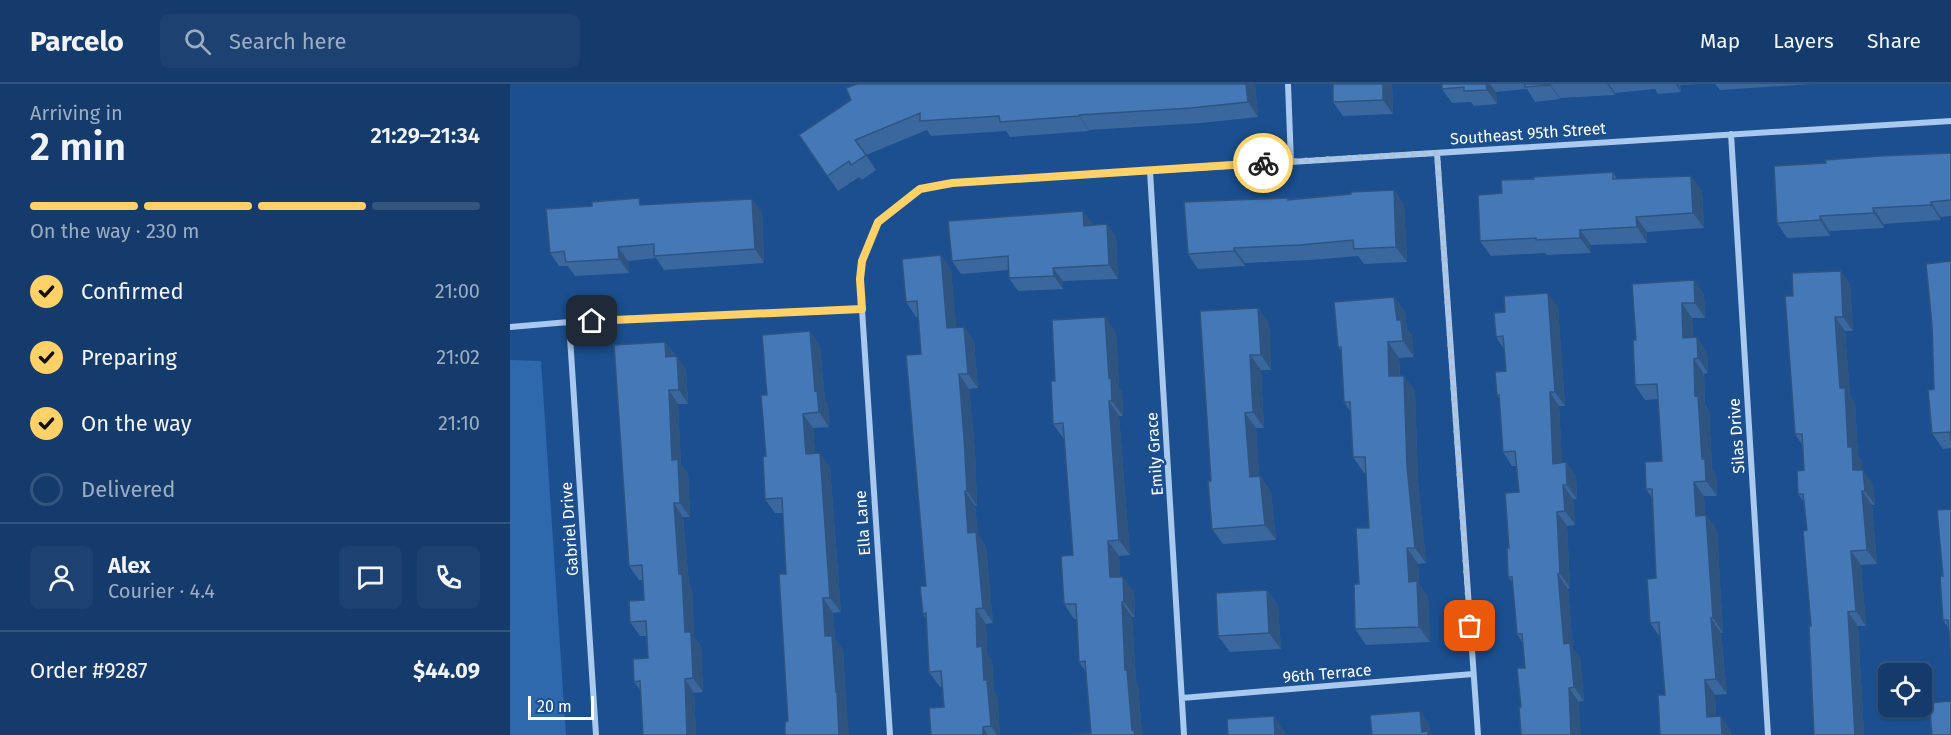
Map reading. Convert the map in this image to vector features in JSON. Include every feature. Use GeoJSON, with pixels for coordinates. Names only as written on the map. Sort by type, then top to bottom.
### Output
{"type":"FeatureCollection","features":[{"type":"Feature","properties":{"kind":"street"},"geometry":{"type":"LineString","coordinates":[[1288,84],[1291,162]]}},
{"type":"Feature","properties":{"kind":"street","name":"Southeast 95th Street"},"geometry":{"type":"LineString","coordinates":[[862,309],[860,279],[862,261],[878,222],[920,189],[952,183],[1951,121]]}},
{"type":"Feature","properties":{"kind":"street","name":"Silas Drive"},"geometry":{"type":"LineString","coordinates":[[1731,134],[1768,735]]}},
{"type":"Feature","properties":{"kind":"street"},"geometry":{"type":"LineString","coordinates":[[1437,153],[1478,735]]}},
{"type":"Feature","properties":{"kind":"street","name":"Emily Grace"},"geometry":{"type":"LineString","coordinates":[[1150,171],[1184,735]]}},
{"type":"Feature","properties":{"kind":"street"},"geometry":{"type":"LineString","coordinates":[[510,327],[569,322],[862,309]]}},
{"type":"Feature","properties":{"kind":"street","name":"Ella Lane"},"geometry":{"type":"LineString","coordinates":[[862,309],[890,735]]}},
{"type":"Feature","properties":{"kind":"street","name":"Gabriel Drive"},"geometry":{"type":"LineString","coordinates":[[569,322],[596,735]]}},
{"type":"Feature","properties":{"kind":"street","name":"96th Terrace"},"geometry":{"type":"LineString","coordinates":[[1182,698],[1473,674]]}},
{"type":"Feature","properties":{"kind":"shaded area"},"geometry":{"type":"Polygon","coordinates":[[[510,360],[541,361],[566,735],[510,735],[510,360]]]}},
{"type":"Feature","properties":{"kind":"building"},"geometry":{"type":"Polygon","coordinates":[[[857,84],[1246,84],[1248,102],[1000,122],[999,116],[920,121],[920,113],[855,140],[866,155],[851,165],[849,161],[827,176],[799,135],[851,100],[846,88],[857,84]]]}},
{"type":"Feature","properties":{"kind":"building"},"geometry":{"type":"Polygon","coordinates":[[[1333,84],[1383,84],[1383,100],[1333,102],[1333,84]]]}},
{"type":"Feature","properties":{"kind":"building"},"geometry":{"type":"Polygon","coordinates":[[[1442,84],[1486,84],[1487,90],[1464,91],[1464,87],[1442,89],[1442,84]]]}},
{"type":"Feature","properties":{"kind":"building"},"geometry":{"type":"Polygon","coordinates":[[[1525,84],[1550,84],[1550,85],[1525,87],[1525,84]]]}},
{"type":"Feature","properties":{"kind":"building"},"geometry":{"type":"Polygon","coordinates":[[[1951,153],[1951,200],[1931,202],[1931,205],[1873,208],[1874,213],[1820,216],[1820,220],[1777,223],[1774,166],[1826,163],[1825,160],[1951,153]]]}},
{"type":"Feature","properties":{"kind":"building"},"geometry":{"type":"Polygon","coordinates":[[[1613,172],[1613,179],[1691,176],[1693,213],[1636,217],[1637,227],[1580,230],[1580,238],[1480,241],[1478,195],[1502,193],[1501,180],[1613,172]]]}},
{"type":"Feature","properties":{"kind":"building"},"geometry":{"type":"Polygon","coordinates":[[[1394,190],[1396,247],[1354,249],[1353,240],[1234,248],[1234,251],[1188,254],[1184,202],[1288,198],[1288,200],[1351,194],[1351,192],[1394,190]]]}},
{"type":"Feature","properties":{"kind":"building"},"geometry":{"type":"Polygon","coordinates":[[[639,198],[640,205],[752,199],[755,249],[654,256],[654,244],[618,247],[619,259],[566,262],[564,251],[550,253],[546,209],[592,206],[592,202],[639,198]]]}},
{"type":"Feature","properties":{"kind":"building"},"geometry":{"type":"Polygon","coordinates":[[[1083,211],[1084,226],[1107,224],[1109,265],[1053,268],[1054,276],[1009,278],[1008,256],[952,261],[948,221],[1083,211]]]}},
{"type":"Feature","properties":{"kind":"building"},"geometry":{"type":"Polygon","coordinates":[[[941,255],[947,328],[964,327],[968,374],[959,374],[967,491],[965,491],[968,533],[976,532],[983,608],[976,609],[977,647],[982,646],[984,680],[987,680],[991,726],[983,727],[983,735],[931,735],[929,708],[944,707],[941,671],[929,672],[926,613],[923,614],[920,586],[926,586],[906,355],[921,354],[917,301],[906,302],[902,259],[941,255]]]}},
{"type":"Feature","properties":{"kind":"building"},"geometry":{"type":"Polygon","coordinates":[[[1951,261],[1951,441],[1950,432],[1932,433],[1928,390],[1934,389],[1932,325],[1926,264],[1951,261]]]}},
{"type":"Feature","properties":{"kind":"building"},"geometry":{"type":"Polygon","coordinates":[[[1841,271],[1843,317],[1835,317],[1840,388],[1845,388],[1848,447],[1852,447],[1853,470],[1863,470],[1865,491],[1862,491],[1867,550],[1851,551],[1856,611],[1848,612],[1855,735],[1814,735],[1809,626],[1811,626],[1803,531],[1807,530],[1803,494],[1798,494],[1797,471],[1804,470],[1802,434],[1795,434],[1785,296],[1793,296],[1792,273],[1841,271]]]}},
{"type":"Feature","properties":{"kind":"building"},"geometry":{"type":"Polygon","coordinates":[[[1694,280],[1695,303],[1682,303],[1683,338],[1697,337],[1698,358],[1694,359],[1695,396],[1698,395],[1702,459],[1705,459],[1706,481],[1694,482],[1696,516],[1706,515],[1716,679],[1705,680],[1707,717],[1721,716],[1722,735],[1660,735],[1658,695],[1665,695],[1659,622],[1650,623],[1647,579],[1656,578],[1652,489],[1646,489],[1645,462],[1662,461],[1657,384],[1635,385],[1633,340],[1636,340],[1632,284],[1694,280]]]}},
{"type":"Feature","properties":{"kind":"building"},"geometry":{"type":"Polygon","coordinates":[[[1548,293],[1555,392],[1550,392],[1553,464],[1566,462],[1567,485],[1563,485],[1565,511],[1557,512],[1560,574],[1558,574],[1564,644],[1570,643],[1574,687],[1569,688],[1571,735],[1521,735],[1517,668],[1525,668],[1522,634],[1517,634],[1512,577],[1508,577],[1507,548],[1509,548],[1505,493],[1519,492],[1515,451],[1503,452],[1495,372],[1506,371],[1503,336],[1496,337],[1494,313],[1505,312],[1504,296],[1548,293]]]}},
{"type":"Feature","properties":{"kind":"building"},"geometry":{"type":"Polygon","coordinates":[[[1394,297],[1397,320],[1401,320],[1403,341],[1388,342],[1389,376],[1404,376],[1407,466],[1415,548],[1407,548],[1409,582],[1417,581],[1419,627],[1355,629],[1354,584],[1359,584],[1356,528],[1369,528],[1365,457],[1353,457],[1350,402],[1344,402],[1341,347],[1338,347],[1334,302],[1394,297]]]}},
{"type":"Feature","properties":{"kind":"building"},"geometry":{"type":"Polygon","coordinates":[[[1258,308],[1261,355],[1250,355],[1253,412],[1245,413],[1250,477],[1260,476],[1265,525],[1212,529],[1200,311],[1258,308]]]}},
{"type":"Feature","properties":{"kind":"building"},"geometry":{"type":"Polygon","coordinates":[[[1105,317],[1109,378],[1111,377],[1112,401],[1109,401],[1119,540],[1108,541],[1110,577],[1123,577],[1125,670],[1127,670],[1132,730],[1135,735],[1072,735],[1091,733],[1085,661],[1079,662],[1076,604],[1064,604],[1061,556],[1073,555],[1063,423],[1053,424],[1051,381],[1055,381],[1052,320],[1105,317]]]}},
{"type":"Feature","properties":{"kind":"building"},"geometry":{"type":"Polygon","coordinates":[[[810,331],[819,412],[803,414],[806,454],[820,453],[830,598],[823,598],[825,636],[832,636],[839,735],[785,735],[785,722],[788,721],[779,574],[786,574],[782,498],[765,499],[763,457],[766,456],[761,395],[767,395],[762,335],[810,331]]]}},
{"type":"Feature","properties":{"kind":"building"},"geometry":{"type":"Polygon","coordinates":[[[665,342],[666,357],[677,356],[679,390],[669,390],[672,460],[678,459],[680,503],[674,503],[679,574],[682,574],[685,632],[691,632],[693,678],[685,679],[687,735],[643,735],[640,681],[634,682],[633,659],[648,658],[646,621],[630,622],[629,601],[644,600],[642,565],[629,566],[614,345],[665,342]]]}},
{"type":"Feature","properties":{"kind":"building"},"geometry":{"type":"Polygon","coordinates":[[[1951,509],[1951,656],[1948,620],[1943,620],[1940,576],[1943,576],[1937,510],[1951,509]]]}},
{"type":"Feature","properties":{"kind":"building"},"geometry":{"type":"Polygon","coordinates":[[[1267,590],[1269,633],[1218,636],[1216,593],[1267,590]]]}},
{"type":"Feature","properties":{"kind":"building"},"geometry":{"type":"Polygon","coordinates":[[[1951,701],[1951,735],[1932,735],[1932,703],[1951,701]]]}},
{"type":"Feature","properties":{"kind":"building"},"geometry":{"type":"Polygon","coordinates":[[[1420,711],[1422,732],[1428,731],[1428,735],[1372,735],[1370,715],[1420,711]]]}},
{"type":"Feature","properties":{"kind":"building"},"geometry":{"type":"Polygon","coordinates":[[[1274,716],[1275,735],[1228,735],[1227,719],[1274,716]]]}},
{"type":"Feature","properties":{"kind":"way so far"},"geometry":{"type":"LineString","coordinates":[[1263,163],[1437,153],[1470,626]]}},
{"type":"Feature","properties":{"kind":"route"},"geometry":{"type":"LineString","coordinates":[[592,321],[862,309],[860,279],[862,261],[871,235],[878,222],[920,189],[952,183],[1263,163]]}}]}
